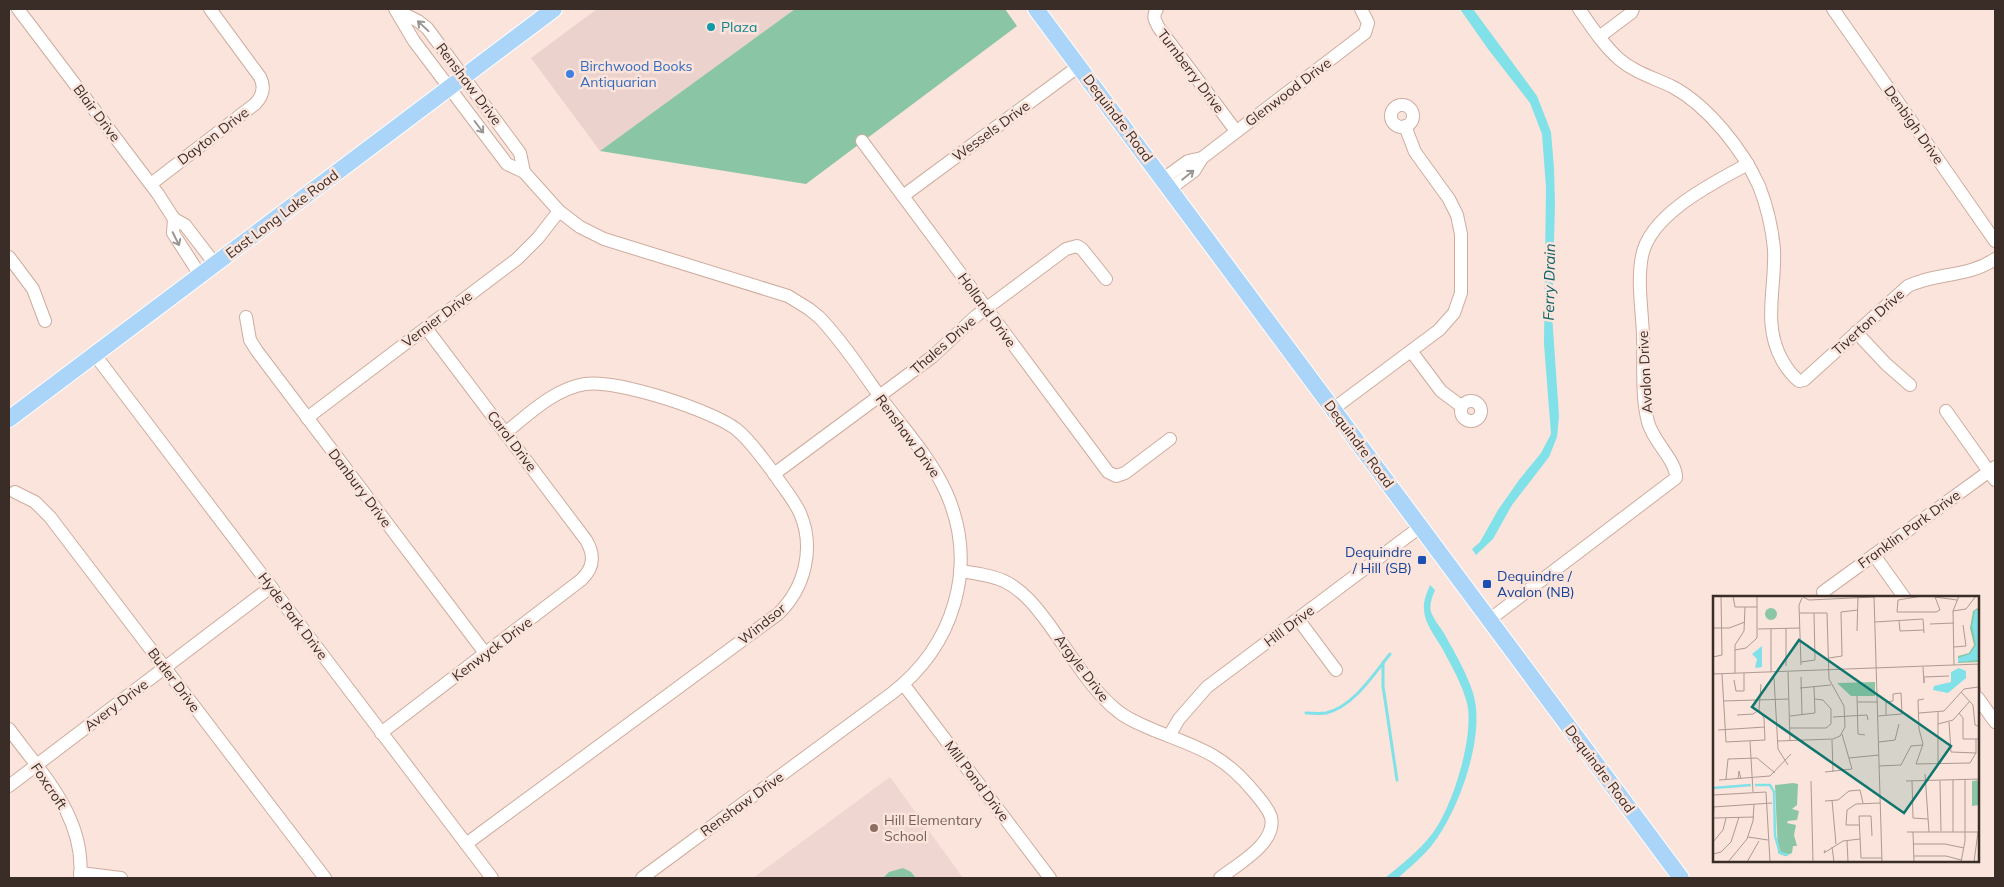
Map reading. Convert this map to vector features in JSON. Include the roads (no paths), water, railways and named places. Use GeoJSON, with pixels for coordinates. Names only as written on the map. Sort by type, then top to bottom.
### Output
{"type":"FeatureCollection","features":[{"type":"Feature","properties":{"kind":"main road","name":"East Long Lake Road"},"geometry":{"type":"LineString","coordinates":[[9,419],[554,9]]}},
{"type":"Feature","properties":{"kind":"main road","name":"Dequindre Road"},"geometry":{"type":"LineString","coordinates":[[1036,9],[1681,878]]}},
{"type":"Feature","properties":{"kind":"street","name":"Blair Drive"},"geometry":{"type":"LineString","coordinates":[[18,9],[151,184],[174,219],[184,224],[215,264]]}},
{"type":"Feature","properties":{"kind":"street","name":"Dayton Drive"},"geometry":{"type":"LineString","coordinates":[[151,184],[256,104],[261,96],[263,85],[260,77],[210,9]]}},
{"type":"Feature","properties":{"kind":"street","name":"Renshaw Drive"},"geometry":{"type":"LineString","coordinates":[[396,9],[427,28],[520,152],[524,172]]}},
{"type":"Feature","properties":{"kind":"street","name":"Renshaw Drive"},"geometry":{"type":"LineString","coordinates":[[396,9],[405,28],[506,164],[524,172],[559,212],[580,227],[604,239],[776,292],[796,300],[825,323],[929,463],[946,491],[957,528],[960,551],[957,596],[942,636],[924,663],[904,684],[642,878]]}},
{"type":"Feature","properties":{"kind":"street","name":"Turnberry Drive"},"geometry":{"type":"LineString","coordinates":[[1157,9],[1154,14],[1154,21],[1236,131]]}},
{"type":"Feature","properties":{"kind":"street","name":"Glenwood Drive"},"geometry":{"type":"LineString","coordinates":[[1166,184],[1194,170],[1202,158],[1365,33],[1368,23],[1361,9]]}},
{"type":"Feature","properties":{"kind":"street"},"geometry":{"type":"LineString","coordinates":[[1579,9],[1607,47],[1626,65],[1675,88],[1701,109],[1727,134],[1748,164]]}},
{"type":"Feature","properties":{"kind":"street"},"geometry":{"type":"LineString","coordinates":[[1599,37],[1631,13],[1633,9]]}},
{"type":"Feature","properties":{"kind":"street","name":"Denbigh Drive"},"geometry":{"type":"LineString","coordinates":[[1833,9],[1995,241]]}},
{"type":"Feature","properties":{"kind":"street","name":"Wessels Drive"},"geometry":{"type":"LineString","coordinates":[[902,196],[1079,66]]}},
{"type":"Feature","properties":{"kind":"street"},"geometry":{"type":"LineString","coordinates":[[1333,409],[1439,330],[1454,313],[1461,293],[1461,234],[1457,215],[1449,199],[1415,152],[1404,126]]}},
{"type":"Feature","properties":{"kind":"street","name":"Holland Drive"},"geometry":{"type":"LineString","coordinates":[[862,141],[1104,468],[1116,476],[1125,473],[1170,439]]}},
{"type":"Feature","properties":{"kind":"street","name":"Tiverton Drive"},"geometry":{"type":"LineString","coordinates":[[1748,164],[1763,198],[1772,235],[1774,263],[1770,326],[1774,343],[1790,374],[1799,381],[1804,380],[1908,286],[1928,279],[1968,272],[1995,259]]}},
{"type":"Feature","properties":{"kind":"street","name":"Avalon Drive"},"geometry":{"type":"LineString","coordinates":[[1489,620],[1676,478],[1674,466],[1654,439],[1646,418],[1641,287],[1642,254],[1650,237],[1664,220],[1704,189],[1748,164]]}},
{"type":"Feature","properties":{"kind":"street","name":"Vernier Drive"},"geometry":{"type":"LineString","coordinates":[[307,418],[517,259],[538,238],[559,212]]}},
{"type":"Feature","properties":{"kind":"street","name":"Blair Drive"},"geometry":{"type":"LineString","coordinates":[[174,219],[173,233],[200,276]]}},
{"type":"Feature","properties":{"kind":"street","name":"Thales Drive"},"geometry":{"type":"LineString","coordinates":[[774,474],[938,352],[969,322],[1071,246],[1077,246],[1082,249],[1106,279]]}},
{"type":"Feature","properties":{"kind":"street"},"geometry":{"type":"LineString","coordinates":[[9,257],[33,289],[45,321]]}},
{"type":"Feature","properties":{"kind":"street","name":"Danbury Drive"},"geometry":{"type":"LineString","coordinates":[[246,317],[250,340],[257,351],[486,654]]}},
{"type":"Feature","properties":{"kind":"street","name":"Carol Drive"},"geometry":{"type":"LineString","coordinates":[[426,328],[586,540],[593,557]]}},
{"type":"Feature","properties":{"kind":"street"},"geometry":{"type":"LineString","coordinates":[[1856,332],[1886,364],[1910,385]]}},
{"type":"Feature","properties":{"kind":"street"},"geometry":{"type":"LineString","coordinates":[[1411,351],[1440,391],[1461,406]]}},
{"type":"Feature","properties":{"kind":"street","name":"Hyde Park Drive"},"geometry":{"type":"LineString","coordinates":[[94,355],[492,878]]}},
{"type":"Feature","properties":{"kind":"street","name":"Windsor"},"geometry":{"type":"LineString","coordinates":[[466,844],[768,621],[790,602],[804,572],[807,542],[804,523],[798,509],[749,441],[735,428],[707,413],[613,385],[594,383],[569,388],[543,404],[505,433]]}},
{"type":"Feature","properties":{"kind":"street"},"geometry":{"type":"LineString","coordinates":[[1946,411],[1993,473]]}},
{"type":"Feature","properties":{"kind":"street","name":"Franklin Park Drive"},"geometry":{"type":"LineString","coordinates":[[1823,592],[1993,473]]}},
{"type":"Feature","properties":{"kind":"street","name":"Butler Drive"},"geometry":{"type":"LineString","coordinates":[[15,492],[35,502],[50,517],[325,878]]}},
{"type":"Feature","properties":{"kind":"street","name":"Hill Drive"},"geometry":{"type":"LineString","coordinates":[[1169,736],[1179,719],[1200,693],[1420,527]]}},
{"type":"Feature","properties":{"kind":"street"},"geometry":{"type":"LineString","coordinates":[[1874,555],[1903,596]]}},
{"type":"Feature","properties":{"kind":"street","name":"Kenwyck Drive"},"geometry":{"type":"LineString","coordinates":[[381,733],[581,580],[587,575],[593,557]]}},
{"type":"Feature","properties":{"kind":"street","name":"Argyle Drive"},"geometry":{"type":"LineString","coordinates":[[960,571],[998,578],[1022,592],[1041,614],[1108,703],[1128,718],[1210,753],[1226,762],[1243,778],[1268,811],[1271,822],[1269,836],[1262,845],[1220,878]]}},
{"type":"Feature","properties":{"kind":"street","name":"Avery Drive"},"geometry":{"type":"LineString","coordinates":[[9,786],[271,587]]}},
{"type":"Feature","properties":{"kind":"street"},"geometry":{"type":"LineString","coordinates":[[1298,619],[1336,670]]}},
{"type":"Feature","properties":{"kind":"street","name":"Mill Pond Drive"},"geometry":{"type":"LineString","coordinates":[[904,684],[1050,878]]}},
{"type":"Feature","properties":{"kind":"street"},"geometry":{"type":"LineString","coordinates":[[1979,699],[1995,722]]}},
{"type":"Feature","properties":{"kind":"street","name":"Foxcroft"},"geometry":{"type":"LineString","coordinates":[[9,729],[54,789],[70,818],[79,848],[80,876]]}},
{"type":"Feature","properties":{"kind":"street"},"geometry":{"type":"LineString","coordinates":[[80,876],[121,878]]}},
{"type":"Feature","properties":{"kind":"water","name":"Ferry Drain"},"geometry":{"type":"Polygon","coordinates":[[[1460,9],[1473,9],[1537,96],[1551,132],[1554,168],[1552,315],[1559,416],[1557,437],[1549,457],[1512,505],[1493,539],[1476,555],[1472,549],[1480,542],[1498,510],[1541,453],[1551,434],[1544,344],[1546,187],[1542,134],[1530,103],[1460,9]]]}},
{"type":"Feature","properties":{"kind":"water"},"geometry":{"type":"Polygon","coordinates":[[[1430,585],[1435,590],[1430,609],[1431,612],[1468,678],[1473,693],[1476,710],[1476,729],[1473,749],[1461,790],[1444,827],[1435,841],[1398,878],[1385,878],[1410,858],[1440,823],[1460,771],[1468,733],[1469,717],[1465,696],[1456,675],[1426,620],[1424,603],[1430,585]]]}},
{"type":"Feature","properties":{"kind":"waterway"},"geometry":{"type":"LineString","coordinates":[[1306,713],[1326,713],[1336,710],[1345,704],[1362,689],[1390,654]]}},
{"type":"Feature","properties":{"kind":"waterway"},"geometry":{"type":"LineString","coordinates":[[1383,662],[1383,686],[1397,780]]}},
{"type":"Feature","properties":{"kind":"place","name":"Plaza"},"geometry":{"type":"Point","coordinates":[711,27]}},
{"type":"Feature","properties":{"kind":"place","name":"Birchwood Books Antiquarian"},"geometry":{"type":"Point","coordinates":[570,74]}},
{"type":"Feature","properties":{"kind":"place","name":"Dequindre / Hill (SB)"},"geometry":{"type":"Point","coordinates":[1422,560]}},
{"type":"Feature","properties":{"kind":"place","name":"Dequindre / Avalon (NB)"},"geometry":{"type":"Point","coordinates":[1487,584]}},
{"type":"Feature","properties":{"kind":"place","name":"Hill Elementary School"},"geometry":{"type":"Point","coordinates":[874,828]}}]}
